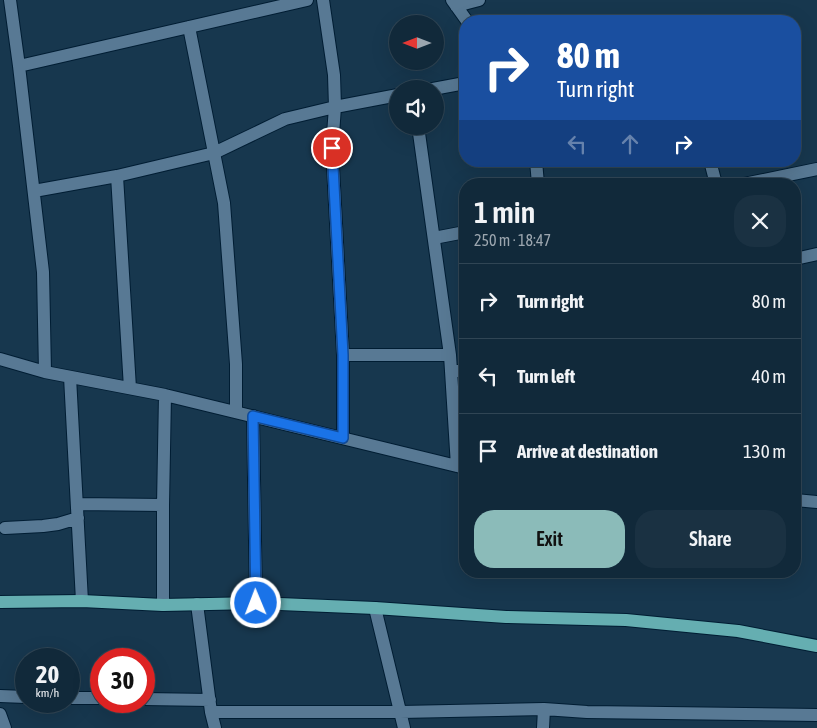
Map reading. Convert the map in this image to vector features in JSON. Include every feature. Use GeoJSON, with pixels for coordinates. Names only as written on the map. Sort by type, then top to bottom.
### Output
{"type":"FeatureCollection","features":[{"type":"Feature","properties":{"kind":"main road"},"geometry":{"type":"LineString","coordinates":[[0,602],[82,601],[163,605],[256,603],[375,608],[506,617],[626,620],[738,631],[817,646]]}},
{"type":"Feature","properties":{"kind":"street"},"geometry":{"type":"LineString","coordinates":[[10,0],[43,272],[45,372]]}},
{"type":"Feature","properties":{"kind":"street"},"geometry":{"type":"LineString","coordinates":[[323,0],[334,75],[335,107],[332,148],[343,355],[343,438]]}},
{"type":"Feature","properties":{"kind":"street"},"geometry":{"type":"LineString","coordinates":[[463,15],[454,3],[479,0]]}},
{"type":"Feature","properties":{"kind":"street"},"geometry":{"type":"LineString","coordinates":[[19,66],[302,1]]}},
{"type":"Feature","properties":{"kind":"street"},"geometry":{"type":"LineString","coordinates":[[189,27],[224,203],[236,364],[236,412]]}},
{"type":"Feature","properties":{"kind":"street"},"geometry":{"type":"LineString","coordinates":[[444,87],[459,84]]}},
{"type":"Feature","properties":{"kind":"street"},"geometry":{"type":"LineString","coordinates":[[34,191],[117,176],[214,153],[285,119],[389,97]]}},
{"type":"Feature","properties":{"kind":"street"},"geometry":{"type":"LineString","coordinates":[[419,135],[450,355],[459,448]]}},
{"type":"Feature","properties":{"kind":"street"},"geometry":{"type":"LineString","coordinates":[[773,178],[817,169]]}},
{"type":"Feature","properties":{"kind":"street"},"geometry":{"type":"LineString","coordinates":[[117,176],[130,388]]}},
{"type":"Feature","properties":{"kind":"street"},"geometry":{"type":"LineString","coordinates":[[434,238],[459,233]]}},
{"type":"Feature","properties":{"kind":"street"},"geometry":{"type":"LineString","coordinates":[[801,258],[817,254]]}},
{"type":"Feature","properties":{"kind":"street"},"geometry":{"type":"LineString","coordinates":[[343,355],[450,355]]}},
{"type":"Feature","properties":{"kind":"street"},"geometry":{"type":"LineString","coordinates":[[0,359],[45,372],[165,395],[459,467]]}},
{"type":"Feature","properties":{"kind":"street"},"geometry":{"type":"LineString","coordinates":[[451,371],[459,371]]}},
{"type":"Feature","properties":{"kind":"street"},"geometry":{"type":"LineString","coordinates":[[70,377],[82,601]]}},
{"type":"Feature","properties":{"kind":"street"},"geometry":{"type":"LineString","coordinates":[[163,605],[165,395]]}},
{"type":"Feature","properties":{"kind":"street"},"geometry":{"type":"LineString","coordinates":[[253,416],[256,603]]}},
{"type":"Feature","properties":{"kind":"street"},"geometry":{"type":"LineString","coordinates":[[801,501],[817,502]]}},
{"type":"Feature","properties":{"kind":"street"},"geometry":{"type":"LineString","coordinates":[[77,504],[163,505]]}},
{"type":"Feature","properties":{"kind":"street"},"geometry":{"type":"LineString","coordinates":[[5,528],[58,524],[78,518]]}},
{"type":"Feature","properties":{"kind":"street"},"geometry":{"type":"LineString","coordinates":[[197,604],[215,728]]}},
{"type":"Feature","properties":{"kind":"street"},"geometry":{"type":"LineString","coordinates":[[375,608],[404,728]]}},
{"type":"Feature","properties":{"kind":"street"},"geometry":{"type":"LineString","coordinates":[[0,696],[15,697]]}},
{"type":"Feature","properties":{"kind":"street"},"geometry":{"type":"LineString","coordinates":[[155,700],[211,706],[401,712],[544,709],[586,712],[817,715]]}},
{"type":"Feature","properties":{"kind":"street"},"geometry":{"type":"LineString","coordinates":[[543,728],[544,709]]}},
{"type":"Feature","properties":{"kind":"street"},"geometry":{"type":"LineString","coordinates":[[0,714],[4,728]]}},
{"type":"Feature","properties":{"kind":"route"},"geometry":{"type":"LineString","coordinates":[[256,603],[253,416],[343,438],[343,355],[332,148]]}}]}
